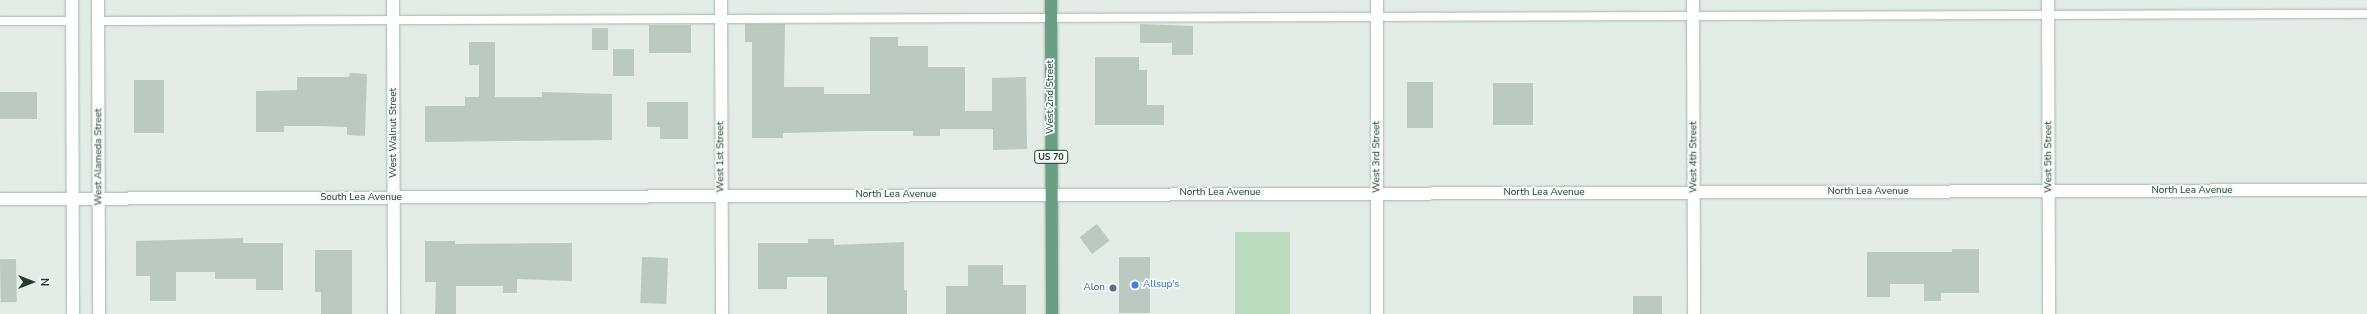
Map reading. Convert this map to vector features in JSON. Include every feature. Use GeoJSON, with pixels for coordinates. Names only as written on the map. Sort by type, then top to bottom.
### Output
{"type":"FeatureCollection","features":[{"type":"Feature","properties":{"kind":"main road","name":"West 2nd Street"},"geometry":{"type":"LineString","coordinates":[[1051,0],[1052,314]]}},
{"type":"Feature","properties":{"kind":"street"},"geometry":{"type":"LineString","coordinates":[[72,0],[73,314]]}},
{"type":"Feature","properties":{"kind":"street","name":"West Alameda Street"},"geometry":{"type":"LineString","coordinates":[[98,0],[100,199],[99,314]]}},
{"type":"Feature","properties":{"kind":"street","name":"West Walnut Street"},"geometry":{"type":"LineString","coordinates":[[393,0],[394,314]]}},
{"type":"Feature","properties":{"kind":"street","name":"West 1st Street"},"geometry":{"type":"LineString","coordinates":[[721,0],[722,314]]}},
{"type":"Feature","properties":{"kind":"street","name":"West 3rd Street"},"geometry":{"type":"LineString","coordinates":[[1377,0],[1377,314]]}},
{"type":"Feature","properties":{"kind":"street","name":"West 4th Street"},"geometry":{"type":"LineString","coordinates":[[1693,0],[1694,314]]}},
{"type":"Feature","properties":{"kind":"street","name":"West 5th Street"},"geometry":{"type":"LineString","coordinates":[[2048,0],[2049,314]]}},
{"type":"Feature","properties":{"kind":"street","name":"North Lea Avenue"},"geometry":{"type":"LineString","coordinates":[[721,197],[1051,194],[2367,190]]}},
{"type":"Feature","properties":{"kind":"street","name":"South Lea Avenue"},"geometry":{"type":"LineString","coordinates":[[0,199],[721,197]]}},
{"type":"Feature","properties":{"kind":"lane"},"geometry":{"type":"LineString","coordinates":[[98,21],[2048,13],[2367,14]]}},
{"type":"Feature","properties":{"kind":"lane"},"geometry":{"type":"LineString","coordinates":[[0,21],[72,21]]}},
{"type":"Feature","properties":{"kind":"green space"},"geometry":{"type":"Polygon","coordinates":[[[1235,232],[1290,232],[1290,314],[1235,314],[1235,232]]]}},
{"type":"Feature","properties":{"kind":"building"},"geometry":{"type":"Polygon","coordinates":[[[745,24],[785,24],[784,87],[824,87],[824,94],[870,94],[870,37],[898,37],[898,46],[928,46],[928,67],[965,67],[965,111],[992,111],[992,78],[1026,77],[1027,149],[993,150],[993,129],[940,129],[940,136],[913,136],[913,131],[865,131],[783,133],[783,138],[752,138],[752,42],[745,42],[745,24]]]}},
{"type":"Feature","properties":{"kind":"building"},"geometry":{"type":"Polygon","coordinates":[[[1140,24],[1193,26],[1193,55],[1172,55],[1172,43],[1140,43],[1140,24]]]}},
{"type":"Feature","properties":{"kind":"building"},"geometry":{"type":"Polygon","coordinates":[[[649,25],[691,25],[691,53],[649,53],[649,25]]]}},
{"type":"Feature","properties":{"kind":"building"},"geometry":{"type":"Polygon","coordinates":[[[592,28],[608,28],[608,50],[592,50],[592,28]]]}},
{"type":"Feature","properties":{"kind":"building"},"geometry":{"type":"Polygon","coordinates":[[[469,42],[495,42],[495,97],[542,97],[542,92],[612,94],[612,140],[425,142],[425,106],[465,106],[465,97],[479,97],[479,65],[469,65],[469,42]]]}},
{"type":"Feature","properties":{"kind":"building"},"geometry":{"type":"Polygon","coordinates":[[[613,49],[634,49],[634,76],[613,76],[613,49]]]}},
{"type":"Feature","properties":{"kind":"building"},"geometry":{"type":"Polygon","coordinates":[[[1095,57],[1139,57],[1139,70],[1147,70],[1147,105],[1164,105],[1164,125],[1095,125],[1095,57]]]}},
{"type":"Feature","properties":{"kind":"building"},"geometry":{"type":"Polygon","coordinates":[[[350,73],[367,74],[365,136],[347,135],[347,127],[284,126],[284,132],[256,132],[256,91],[297,90],[297,77],[349,77],[350,73]]]}},
{"type":"Feature","properties":{"kind":"building"},"geometry":{"type":"Polygon","coordinates":[[[134,80],[164,80],[164,133],[134,133],[134,80]]]}},
{"type":"Feature","properties":{"kind":"building"},"geometry":{"type":"Polygon","coordinates":[[[1407,82],[1433,82],[1433,128],[1407,128],[1407,82]]]}},
{"type":"Feature","properties":{"kind":"building"},"geometry":{"type":"Polygon","coordinates":[[[1493,83],[1533,83],[1533,125],[1493,125],[1493,83]]]}},
{"type":"Feature","properties":{"kind":"building"},"geometry":{"type":"Polygon","coordinates":[[[0,92],[37,92],[37,119],[0,119],[0,92]]]}},
{"type":"Feature","properties":{"kind":"building"},"geometry":{"type":"Polygon","coordinates":[[[647,102],[688,102],[688,139],[660,139],[660,127],[647,127],[647,102]]]}},
{"type":"Feature","properties":{"kind":"building"},"geometry":{"type":"Polygon","coordinates":[[[1097,224],[1110,241],[1092,254],[1079,237],[1097,224]]]}},
{"type":"Feature","properties":{"kind":"building"},"geometry":{"type":"Polygon","coordinates":[[[243,238],[243,243],[283,243],[283,290],[256,290],[256,279],[215,279],[215,272],[176,272],[176,301],[150,301],[150,276],[136,276],[136,241],[243,238]]]}},
{"type":"Feature","properties":{"kind":"building"},"geometry":{"type":"Polygon","coordinates":[[[808,239],[834,239],[834,245],[904,242],[904,290],[907,290],[907,314],[827,314],[827,277],[787,277],[787,289],[758,289],[758,243],[808,243],[808,239]]]}},
{"type":"Feature","properties":{"kind":"building"},"geometry":{"type":"Polygon","coordinates":[[[425,241],[455,241],[455,244],[572,243],[572,281],[517,279],[517,293],[503,293],[503,286],[456,286],[456,314],[435,314],[436,282],[425,282],[425,241]]]}},
{"type":"Feature","properties":{"kind":"building"},"geometry":{"type":"Polygon","coordinates":[[[1952,249],[1979,249],[1979,293],[1941,293],[1941,301],[1924,301],[1924,284],[1890,284],[1890,297],[1867,297],[1867,252],[1952,252],[1952,249]]]}},
{"type":"Feature","properties":{"kind":"building"},"geometry":{"type":"Polygon","coordinates":[[[315,250],[352,250],[352,314],[321,314],[321,292],[315,292],[315,250]]]}},
{"type":"Feature","properties":{"kind":"building"},"geometry":{"type":"Polygon","coordinates":[[[642,257],[668,258],[666,304],[640,303],[642,257]]]}},
{"type":"Feature","properties":{"kind":"building","name":"Allsup's"},"geometry":{"type":"Polygon","coordinates":[[[1119,257],[1150,257],[1150,313],[1119,313],[1119,257]]]}},
{"type":"Feature","properties":{"kind":"building"},"geometry":{"type":"Polygon","coordinates":[[[0,259],[16,259],[17,302],[1,302],[0,259]]]}},
{"type":"Feature","properties":{"kind":"building"},"geometry":{"type":"Polygon","coordinates":[[[968,265],[1003,265],[1003,285],[1026,285],[1026,314],[946,314],[946,286],[968,286],[968,265]]]}},
{"type":"Feature","properties":{"kind":"building"},"geometry":{"type":"Polygon","coordinates":[[[1633,296],[1662,296],[1662,314],[1633,314],[1633,296]]]}},
{"type":"Feature","properties":{"kind":"place","name":"Allsup's"},"geometry":{"type":"Point","coordinates":[1135,285]}},
{"type":"Feature","properties":{"kind":"place","name":"Alon"},"geometry":{"type":"Point","coordinates":[1113,288]}}]}
